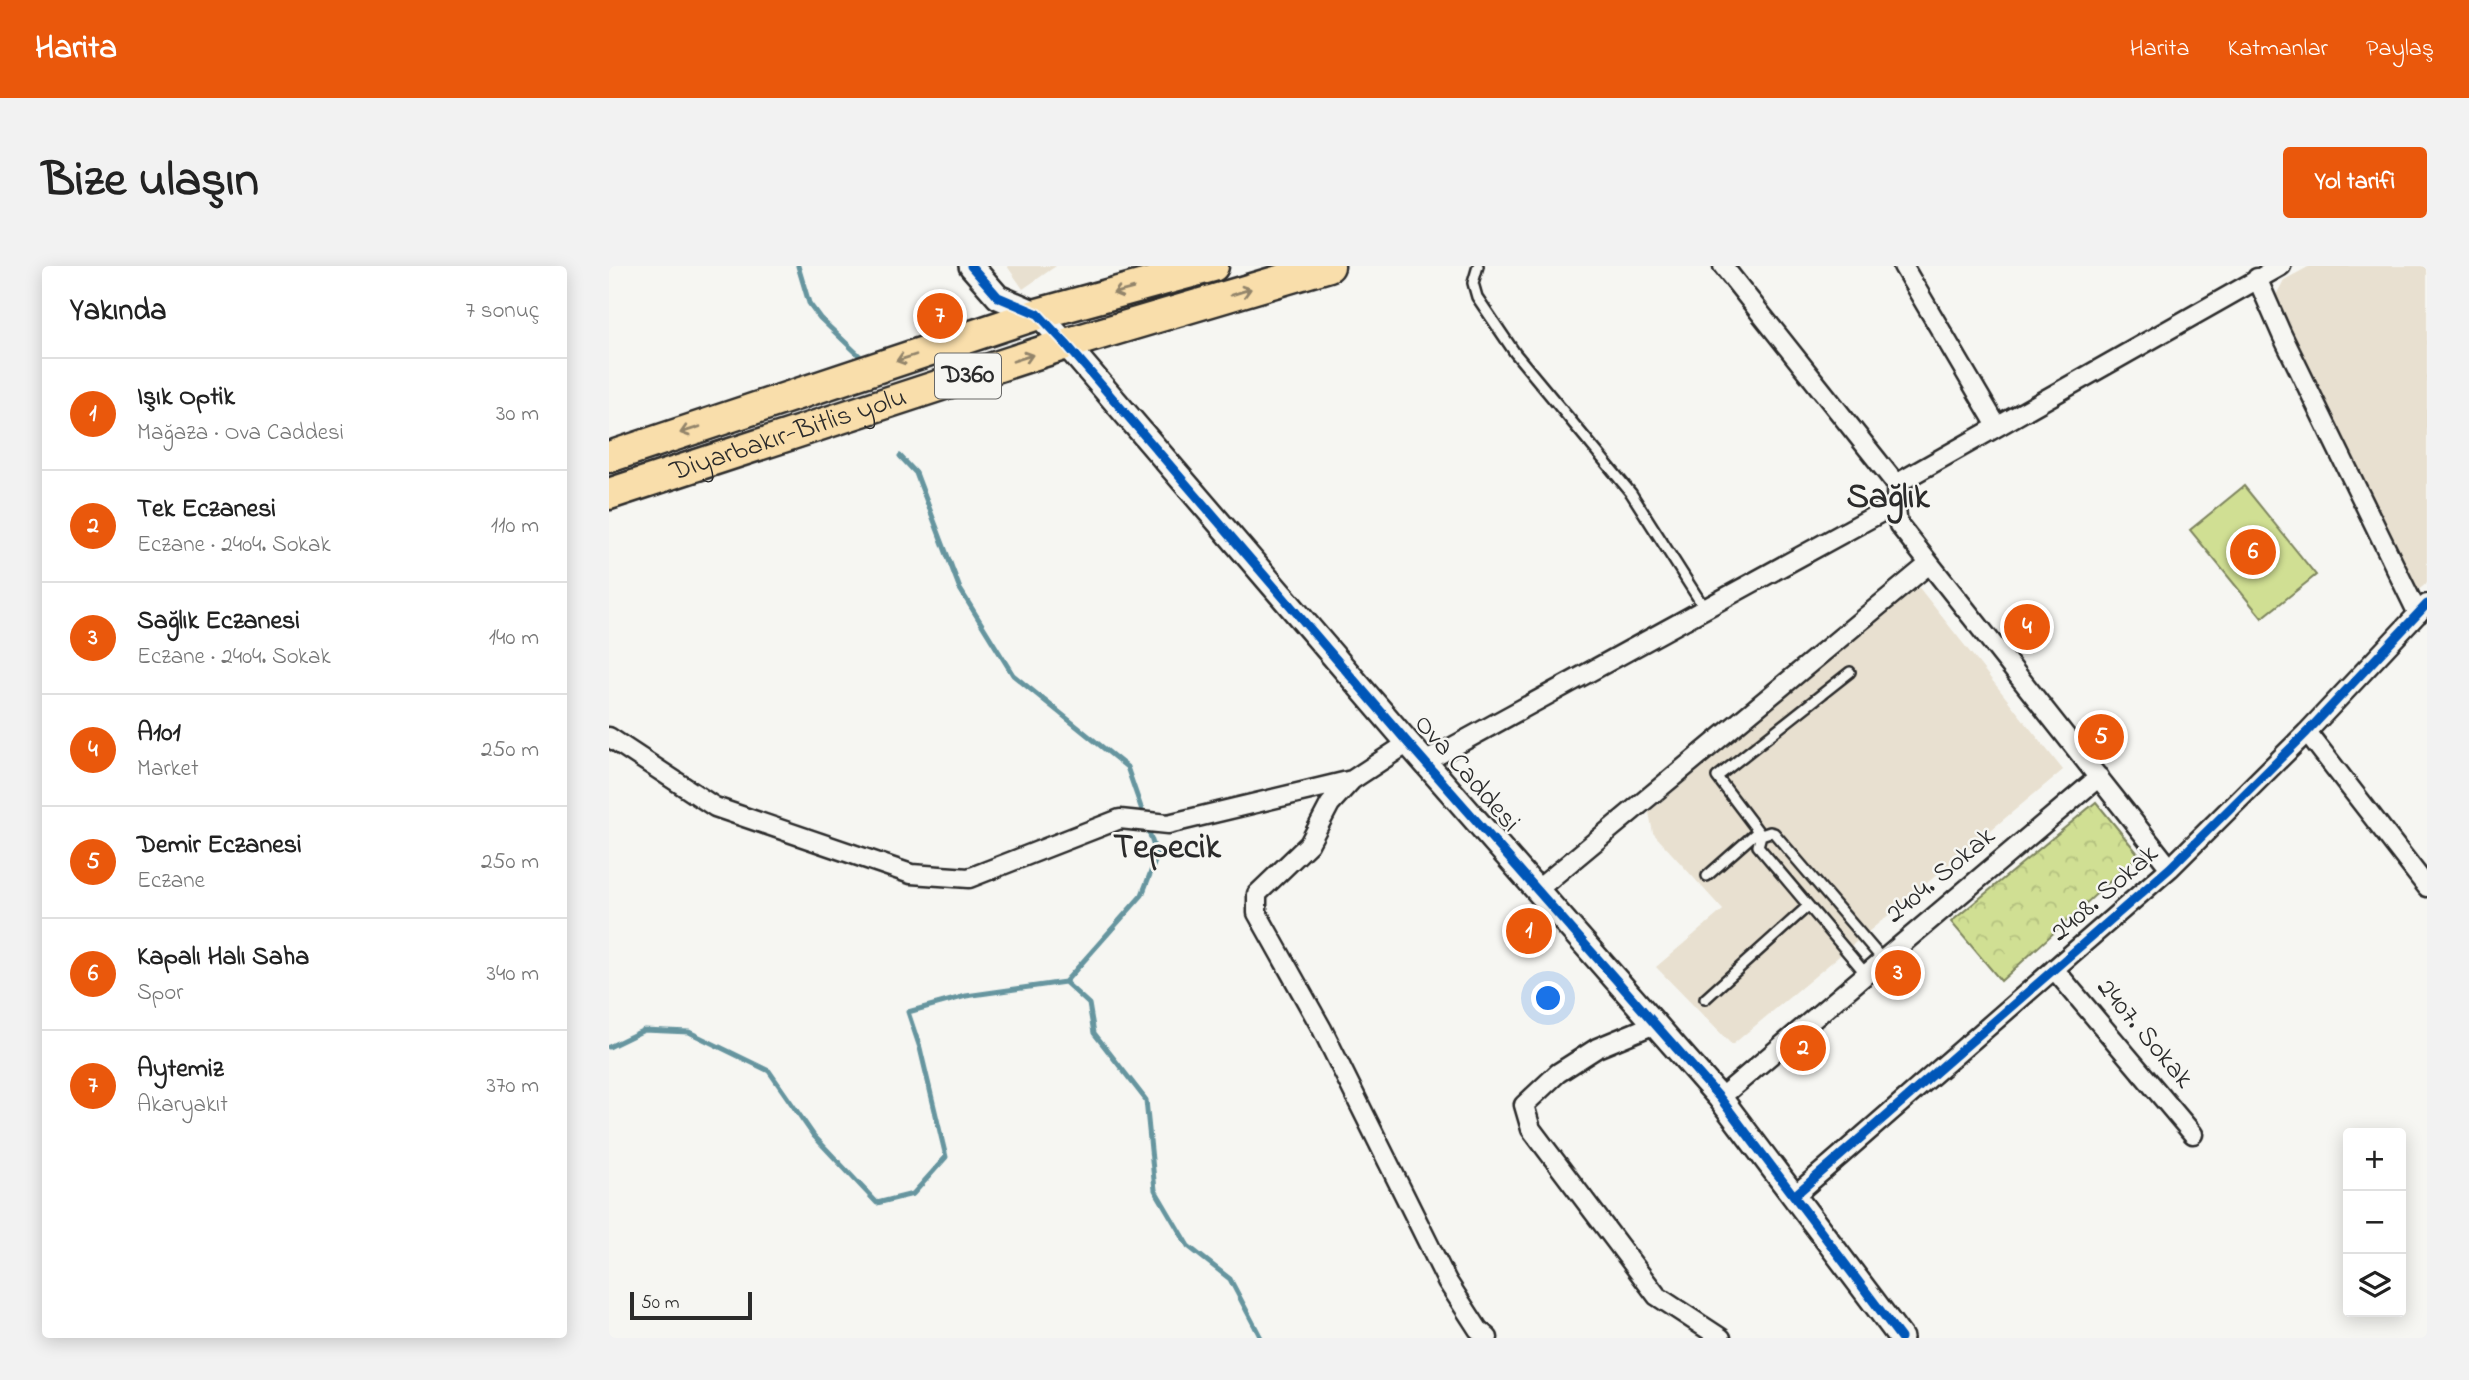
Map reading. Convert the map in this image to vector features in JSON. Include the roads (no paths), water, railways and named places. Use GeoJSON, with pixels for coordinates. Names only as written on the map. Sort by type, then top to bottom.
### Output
{"type":"FeatureCollection","features":[{"type":"Feature","properties":{"kind":"highway","name":"Diyarbakır-Bitlis yolu"},"geometry":{"type":"LineString","coordinates":[[609,457],[1038,314],[1213,266]]}},
{"type":"Feature","properties":{"kind":"highway","name":"Diyarbakır-Bitlis yolu"},"geometry":{"type":"LineString","coordinates":[[609,494],[1066,344],[1329,266]]}},
{"type":"Feature","properties":{"kind":"street","name":"Ova Caddesi"},"geometry":{"type":"LineString","coordinates":[[971,266],[998,297],[1038,314],[1066,344],[1408,743],[1720,1098],[1901,1338]]}},
{"type":"Feature","properties":{"kind":"street"},"geometry":{"type":"LineString","coordinates":[[1723,266],[1896,484],[1896,516],[1899,525],[2170,868]]}},
{"type":"Feature","properties":{"kind":"street"},"geometry":{"type":"LineString","coordinates":[[1903,266],[1997,426]]}},
{"type":"Feature","properties":{"kind":"street"},"geometry":{"type":"LineString","coordinates":[[1896,484],[2281,266]]}},
{"type":"Feature","properties":{"kind":"street"},"geometry":{"type":"LineString","coordinates":[[2257,278],[2282,335],[2422,609]]}},
{"type":"Feature","properties":{"kind":"street"},"geometry":{"type":"LineString","coordinates":[[1425,762],[1898,503]]}},
{"type":"Feature","properties":{"kind":"street"},"geometry":{"type":"LineString","coordinates":[[1537,890],[1929,564]]}},
{"type":"Feature","properties":{"kind":"street","name":"2408. Sokak"},"geometry":{"type":"LineString","coordinates":[[1794,1196],[2170,868],[2307,732],[2422,609]]}},
{"type":"Feature","properties":{"kind":"street"},"geometry":{"type":"LineString","coordinates":[[2307,732],[2427,887]]}},
{"type":"Feature","properties":{"kind":"street"},"geometry":{"type":"LineString","coordinates":[[609,737],[715,807],[911,874],[969,878],[1120,819],[1168,824],[1352,780]]}},
{"type":"Feature","properties":{"kind":"street"},"geometry":{"type":"LineString","coordinates":[[1408,743],[1352,780],[1330,804],[1309,844],[1257,894],[1257,914],[1322,1029],[1447,1281],[1478,1329],[1488,1338]]}},
{"type":"Feature","properties":{"kind":"street","name":"2404. Sokak"},"geometry":{"type":"LineString","coordinates":[[1720,1098],[2099,777]]}},
{"type":"Feature","properties":{"kind":"street","name":"2407. Sokak"},"geometry":{"type":"LineString","coordinates":[[2054,969],[2193,1134]]}},
{"type":"Feature","properties":{"kind":"street"},"geometry":{"type":"LineString","coordinates":[[1655,1024],[1597,1048],[1558,1073],[1524,1105],[1531,1129],[1657,1296],[1721,1338]]}},
{"type":"Feature","properties":{"kind":"lane"},"geometry":{"type":"LineString","coordinates":[[1478,266],[1473,283],[1477,297],[1515,353],[1630,493],[1705,609]]}},
{"type":"Feature","properties":{"kind":"lane"},"geometry":{"type":"LineString","coordinates":[[1850,672],[1717,777],[1760,833],[1758,846],[1866,974]]}},
{"type":"Feature","properties":{"kind":"lane"},"geometry":{"type":"LineString","coordinates":[[1707,876],[1760,833],[1774,833],[1883,960]]}},
{"type":"Feature","properties":{"kind":"lane"},"geometry":{"type":"LineString","coordinates":[[1705,999],[1808,906]]}},
{"type":"Feature","properties":{"kind":"waterway"},"geometry":{"type":"LineString","coordinates":[[798,266],[809,303],[820,318],[865,361]]}},
{"type":"Feature","properties":{"kind":"waterway"},"geometry":{"type":"LineString","coordinates":[[900,456],[916,473],[960,589],[1013,675],[1127,767],[1144,816]]}},
{"type":"Feature","properties":{"kind":"waterway"},"geometry":{"type":"LineString","coordinates":[[609,1047],[644,1030],[689,1032],[769,1071],[814,1136],[877,1203],[913,1194],[946,1157],[920,1048],[908,1012],[966,996],[1065,982],[1142,895],[1157,856],[1147,826]]}},
{"type":"Feature","properties":{"kind":"waterway"},"geometry":{"type":"LineString","coordinates":[[1065,982],[1089,1004],[1094,1033],[1146,1100],[1155,1190],[1188,1246],[1230,1279],[1261,1338]]}},
{"type":"Feature","properties":{"kind":"place","name":"Aytemiz"},"geometry":{"type":"Point","coordinates":[940,316]}},
{"type":"Feature","properties":{"kind":"place","name":"Kapalı Halı Saha"},"geometry":{"type":"Point","coordinates":[2253,552]}},
{"type":"Feature","properties":{"kind":"place","name":"A101"},"geometry":{"type":"Point","coordinates":[2027,627]}},
{"type":"Feature","properties":{"kind":"place","name":"Demir Eczanesi"},"geometry":{"type":"Point","coordinates":[2101,737]}},
{"type":"Feature","properties":{"kind":"place","name":"Işık Optik"},"geometry":{"type":"Point","coordinates":[1529,931]}},
{"type":"Feature","properties":{"kind":"place","name":"Sağlık Eczanesi"},"geometry":{"type":"Point","coordinates":[1898,973]}},
{"type":"Feature","properties":{"kind":"place","name":"Tek Eczanesi"},"geometry":{"type":"Point","coordinates":[1803,1048]}},
{"type":"Feature","properties":{"kind":"district","name":"Sağlık"},"geometry":{"type":"Point","coordinates":[1888,498]}},
{"type":"Feature","properties":{"kind":"district","name":"Tepecik"},"geometry":{"type":"Point","coordinates":[1167,848]}}]}
